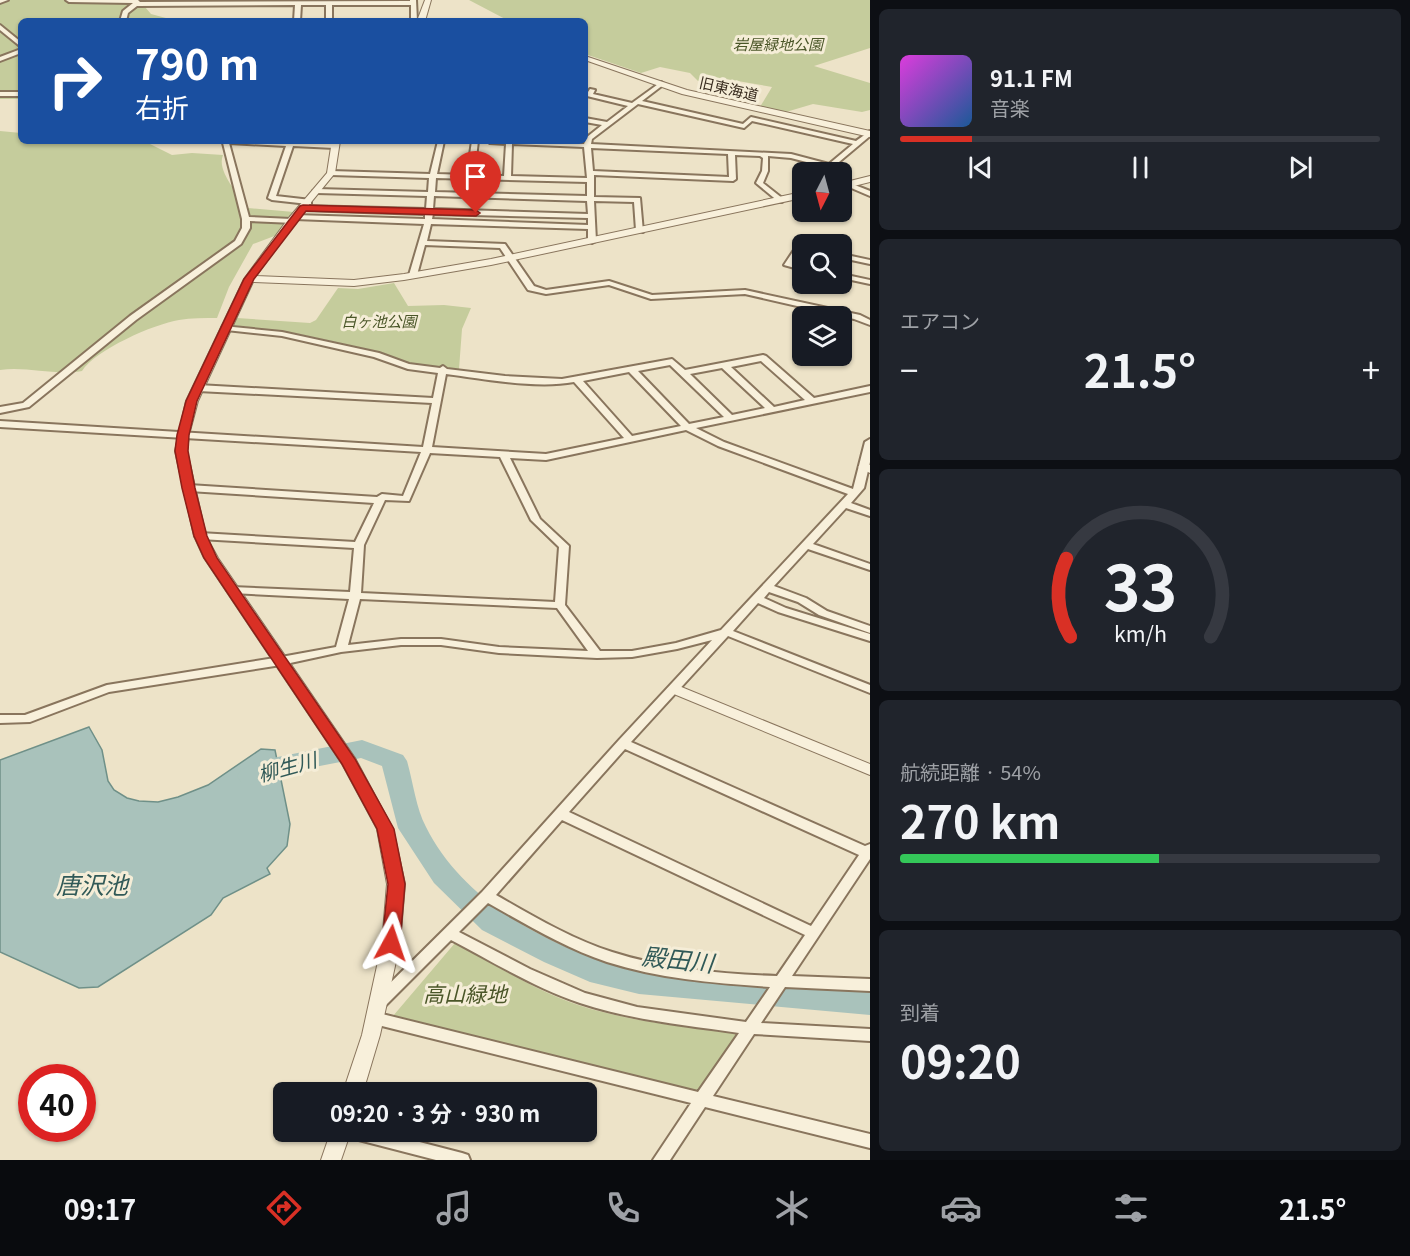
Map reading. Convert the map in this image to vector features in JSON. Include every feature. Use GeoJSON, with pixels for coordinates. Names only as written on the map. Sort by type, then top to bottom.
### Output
{"type":"FeatureCollection","features":[{"type":"Feature","properties":{"kind":"street"},"geometry":{"type":"LineString","coordinates":[[0,1],[5,0]]}},
{"type":"Feature","properties":{"kind":"street"},"geometry":{"type":"LineString","coordinates":[[69,0],[298,4],[306,2],[413,2],[414,18]]}},
{"type":"Feature","properties":{"kind":"street"},"geometry":{"type":"LineString","coordinates":[[422,18],[428,0]]}},
{"type":"Feature","properties":{"kind":"street"},"geometry":{"type":"LineString","coordinates":[[124,18],[125,12],[138,2]]}},
{"type":"Feature","properties":{"kind":"street"},"geometry":{"type":"LineString","coordinates":[[330,18],[333,3]]}},
{"type":"Feature","properties":{"kind":"street"},"geometry":{"type":"LineString","coordinates":[[297,18],[298,4]]}},
{"type":"Feature","properties":{"kind":"street"},"geometry":{"type":"LineString","coordinates":[[0,27],[18,42]]}},
{"type":"Feature","properties":{"kind":"street"},"geometry":{"type":"LineString","coordinates":[[0,59],[18,52]]}},
{"type":"Feature","properties":{"kind":"street","name":"旧東海道"},"geometry":{"type":"LineString","coordinates":[[588,59],[685,92],[869,134]]}},
{"type":"Feature","properties":{"kind":"street"},"geometry":{"type":"LineString","coordinates":[[588,142],[589,138],[661,84]]}},
{"type":"Feature","properties":{"kind":"street"},"geometry":{"type":"LineString","coordinates":[[592,90],[589,95],[744,126],[751,119],[857,143]]}},
{"type":"Feature","properties":{"kind":"street"},"geometry":{"type":"LineString","coordinates":[[0,94],[18,94]]}},
{"type":"Feature","properties":{"kind":"street"},"geometry":{"type":"LineString","coordinates":[[588,97],[634,104]]}},
{"type":"Feature","properties":{"kind":"street"},"geometry":{"type":"LineString","coordinates":[[588,121],[608,124]]}},
{"type":"Feature","properties":{"kind":"street"},"geometry":{"type":"LineString","coordinates":[[837,162],[869,134]]}},
{"type":"Feature","properties":{"kind":"street"},"geometry":{"type":"LineString","coordinates":[[0,410],[26,405],[133,318],[233,247],[246,228],[246,219],[225,144]]}},
{"type":"Feature","properties":{"kind":"street"},"geometry":{"type":"LineString","coordinates":[[268,144],[335,144],[331,173],[249,279],[198,388],[183,435],[182,451],[200,536],[211,558],[349,762],[386,829],[396,884],[391,943],[376,1012],[356,1082]]}},
{"type":"Feature","properties":{"kind":"street"},"geometry":{"type":"LineString","coordinates":[[413,275],[428,223],[433,177],[440,144]]}},
{"type":"Feature","properties":{"kind":"street"},"geometry":{"type":"LineString","coordinates":[[470,178],[476,144]]}},
{"type":"Feature","properties":{"kind":"street"},"geometry":{"type":"LineString","coordinates":[[507,178],[509,144]]}},
{"type":"Feature","properties":{"kind":"street"},"geometry":{"type":"LineString","coordinates":[[548,144],[791,156],[809,162]]}},
{"type":"Feature","properties":{"kind":"street"},"geometry":{"type":"LineString","coordinates":[[290,145],[272,198],[299,212],[428,223],[591,227]]}},
{"type":"Feature","properties":{"kind":"street"},"geometry":{"type":"LineString","coordinates":[[587,146],[592,241]]}},
{"type":"Feature","properties":{"kind":"street"},"geometry":{"type":"LineString","coordinates":[[331,173],[470,178],[733,179],[730,152]]}},
{"type":"Feature","properties":{"kind":"street"},"geometry":{"type":"LineString","coordinates":[[762,154],[766,158],[765,171],[759,183],[779,200]]}},
{"type":"Feature","properties":{"kind":"street"},"geometry":{"type":"LineString","coordinates":[[852,183],[870,179]]}},
{"type":"Feature","properties":{"kind":"street"},"geometry":{"type":"LineString","coordinates":[[852,188],[870,195]]}},
{"type":"Feature","properties":{"kind":"street"},"geometry":{"type":"LineString","coordinates":[[317,191],[637,200],[640,230]]}},
{"type":"Feature","properties":{"kind":"street"},"geometry":{"type":"LineString","coordinates":[[249,279],[354,283],[413,275],[512,258],[792,197]]}},
{"type":"Feature","properties":{"kind":"street"},"geometry":{"type":"LineString","coordinates":[[246,219],[299,212],[591,216]]}},
{"type":"Feature","properties":{"kind":"street"},"geometry":{"type":"LineString","coordinates":[[422,243],[502,246],[531,288],[546,292],[569,291],[609,283],[651,297],[745,292],[857,317],[870,323]]}},
{"type":"Feature","properties":{"kind":"street"},"geometry":{"type":"LineString","coordinates":[[852,258],[870,262]]}},
{"type":"Feature","properties":{"kind":"street"},"geometry":{"type":"LineString","coordinates":[[852,278],[870,282]]}},
{"type":"Feature","properties":{"kind":"street"},"geometry":{"type":"LineString","coordinates":[[226,328],[282,334],[376,354],[408,366],[505,379],[562,382],[672,362],[730,418]]}},
{"type":"Feature","properties":{"kind":"street"},"geometry":{"type":"LineString","coordinates":[[683,373],[763,358],[812,401]]}},
{"type":"Feature","properties":{"kind":"street"},"geometry":{"type":"LineString","coordinates":[[724,365],[771,409]]}},
{"type":"Feature","properties":{"kind":"street"},"geometry":{"type":"LineString","coordinates":[[341,649],[355,596],[359,545],[382,497],[406,499],[427,450],[443,369]]}},
{"type":"Feature","properties":{"kind":"street"},"geometry":{"type":"LineString","coordinates":[[632,370],[687,427],[721,444],[854,493]]}},
{"type":"Feature","properties":{"kind":"street"},"geometry":{"type":"LineString","coordinates":[[577,380],[630,439]]}},
{"type":"Feature","properties":{"kind":"street"},"geometry":{"type":"LineString","coordinates":[[198,388],[437,401]]}},
{"type":"Feature","properties":{"kind":"street"},"geometry":{"type":"LineString","coordinates":[[2,427],[183,435],[546,457],[870,389]]}},
{"type":"Feature","properties":{"kind":"street"},"geometry":{"type":"LineString","coordinates":[[376,1012],[484,899],[623,743],[859,488],[867,468],[870,442]]}},
{"type":"Feature","properties":{"kind":"street"},"geometry":{"type":"LineString","coordinates":[[503,454],[536,520],[564,546],[560,605],[597,655]]}},
{"type":"Feature","properties":{"kind":"street"},"geometry":{"type":"LineString","coordinates":[[189,488],[380,500]]}},
{"type":"Feature","properties":{"kind":"street"},"geometry":{"type":"LineString","coordinates":[[844,504],[870,513]]}},
{"type":"Feature","properties":{"kind":"street"},"geometry":{"type":"LineString","coordinates":[[200,536],[359,545]]}},
{"type":"Feature","properties":{"kind":"street"},"geometry":{"type":"LineString","coordinates":[[807,545],[870,567]]}},
{"type":"Feature","properties":{"kind":"street"},"geometry":{"type":"LineString","coordinates":[[768,588],[802,600],[823,613],[870,630]]}},
{"type":"Feature","properties":{"kind":"street"},"geometry":{"type":"LineString","coordinates":[[232,590],[560,605]]}},
{"type":"Feature","properties":{"kind":"street"},"geometry":{"type":"LineString","coordinates":[[758,599],[870,638]]}},
{"type":"Feature","properties":{"kind":"street"},"geometry":{"type":"LineString","coordinates":[[0,719],[26,719],[107,689],[341,649],[401,642],[441,642],[500,650],[597,655],[632,654],[677,646],[727,632],[870,689]]}},
{"type":"Feature","properties":{"kind":"street"},"geometry":{"type":"LineString","coordinates":[[674,689],[870,770]]}},
{"type":"Feature","properties":{"kind":"street"},"geometry":{"type":"LineString","coordinates":[[623,743],[869,852],[661,1160]]}},
{"type":"Feature","properties":{"kind":"street"},"geometry":{"type":"LineString","coordinates":[[561,814],[814,933]]}},
{"type":"Feature","properties":{"kind":"street"},"geometry":{"type":"LineString","coordinates":[[484,899],[561,938],[612,958],[679,974],[779,985],[870,985]]}},
{"type":"Feature","properties":{"kind":"street"},"geometry":{"type":"LineString","coordinates":[[450,933],[525,972],[582,998],[637,1013],[751,1026],[870,1035]]}},
{"type":"Feature","properties":{"kind":"street"},"geometry":{"type":"LineString","coordinates":[[376,1012],[701,1100],[870,1141]]}},
{"type":"Feature","properties":{"kind":"street"},"geometry":{"type":"LineString","coordinates":[[331,1160],[337,1142]]}},
{"type":"Feature","properties":{"kind":"street"},"geometry":{"type":"LineString","coordinates":[[393,1142],[462,1160]]}},
{"type":"Feature","properties":{"kind":"green space"},"geometry":{"type":"Polygon","coordinates":[[[0,0],[139,0],[151,14],[166,18],[18,18],[18,99],[0,99],[0,0]]]}},
{"type":"Feature","properties":{"kind":"green space","name":"岩屋緑地公園"},"geometry":{"type":"Polygon","coordinates":[[[469,0],[870,0],[870,48],[814,66],[870,83],[870,110],[862,112],[813,104],[786,112],[760,107],[772,87],[726,79],[718,82],[698,81],[690,73],[660,67],[641,73],[588,55],[588,18],[503,18],[469,0]]]}},
{"type":"Feature","properties":{"kind":"green space"},"geometry":{"type":"Polygon","coordinates":[[[0,131],[18,133],[18,144],[150,144],[172,155],[192,153],[223,155],[225,175],[248,208],[294,212],[277,235],[253,244],[229,287],[217,318],[184,319],[155,327],[112,347],[89,363],[82,371],[0,370],[0,131]]]}},
{"type":"Feature","properties":{"kind":"green space","name":"白ヶ池公園"},"geometry":{"type":"Polygon","coordinates":[[[394,283],[408,306],[444,305],[471,308],[462,329],[459,369],[409,363],[381,352],[294,333],[232,325],[237,318],[310,323],[316,320],[338,288],[358,289],[394,283]]]}},
{"type":"Feature","properties":{"kind":"green space","name":"高山緑地"},"geometry":{"type":"Polygon","coordinates":[[[455,943],[531,985],[578,1005],[637,1019],[737,1033],[697,1092],[393,1016],[455,943]]]}},
{"type":"Feature","properties":{"kind":"water","name":"唐沢池"},"geometry":{"type":"Polygon","coordinates":[[[89,727],[102,750],[108,781],[114,790],[127,798],[139,801],[158,802],[178,797],[208,785],[261,749],[275,750],[290,824],[287,846],[267,868],[270,874],[223,898],[211,915],[98,987],[79,988],[0,952],[0,760],[89,727]]]}},
{"type":"Feature","properties":{"kind":"waterway","name":"殿田川"},"geometry":{"type":"LineString","coordinates":[[250,776],[267,767],[319,759],[362,749],[394,761],[412,828],[444,876],[492,922],[554,954],[601,974],[639,982],[870,1003]]}},
{"type":"Feature","properties":{"kind":"route"},"geometry":{"type":"LineString","coordinates":[[391,943],[396,884],[386,829],[349,762],[250,619],[211,558],[200,536],[189,488],[182,451],[183,435],[192,401],[249,279],[303,208],[476,213]]}},
{"type":"Feature","properties":{"kind":"water label","name":"柳生川"},"geometry":{"type":"Point","coordinates":[287,766]}}]}
